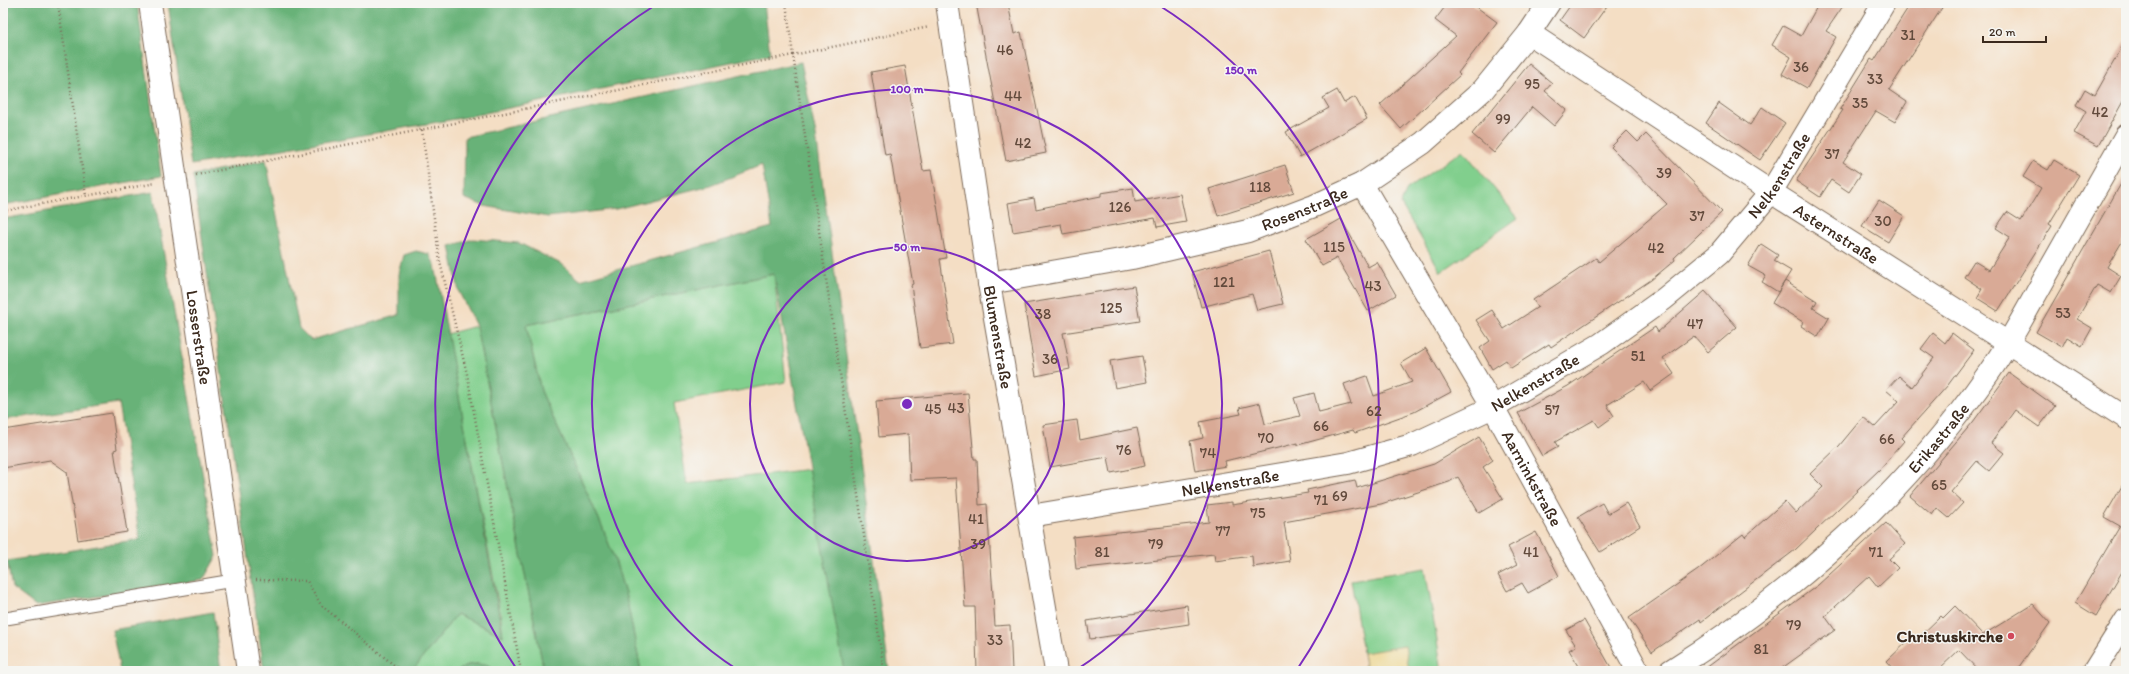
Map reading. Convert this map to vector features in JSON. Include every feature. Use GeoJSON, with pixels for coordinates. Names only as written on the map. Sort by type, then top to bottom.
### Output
{"type":"FeatureCollection","features":[{"type":"Feature","properties":{"kind":"street","name":"Losserstraße"},"geometry":{"type":"LineString","coordinates":[[150,3],[175,179],[236,580],[248,671]]}},
{"type":"Feature","properties":{"kind":"street","name":"Rosenstraße"},"geometry":{"type":"LineString","coordinates":[[989,283],[1132,258],[1248,231],[1314,206],[1362,184],[1423,143],[1483,90],[1529,33],[1549,3]]}},
{"type":"Feature","properties":{"kind":"street","name":"Nelkenstraße"},"geometry":{"type":"LineString","coordinates":[[1030,516],[1348,463],[1412,445],[1493,407],[1601,344],[1664,300],[1719,254],[1771,192],[1884,3]]}},
{"type":"Feature","properties":{"kind":"street","name":"Blumenstraße"},"geometry":{"type":"LineString","coordinates":[[948,13],[989,283],[1056,671]]}},
{"type":"Feature","properties":{"kind":"street","name":"Asternstraße"},"geometry":{"type":"LineString","coordinates":[[1529,33],[1771,192],[2126,418]]}},
{"type":"Feature","properties":{"kind":"street","name":"Erikastraße"},"geometry":{"type":"LineString","coordinates":[[1670,671],[1703,650],[1792,585],[1876,508],[1942,434],[2008,344],[2126,135]]}},
{"type":"Feature","properties":{"kind":"street","name":"Aarninkstraße"},"geometry":{"type":"LineString","coordinates":[[1362,184],[1493,407],[1638,671]]}},
{"type":"Feature","properties":{"kind":"street"},"geometry":{"type":"LineString","coordinates":[[2094,671],[2126,620]]}},
{"type":"Feature","properties":{"kind":"lane"},"geometry":{"type":"LineString","coordinates":[[3,619],[236,580]]}},
{"type":"Feature","properties":{"kind":"path"},"geometry":{"type":"LineString","coordinates":[[58,3],[86,196]]}},
{"type":"Feature","properties":{"kind":"path"},"geometry":{"type":"LineString","coordinates":[[786,3],[884,671]]}},
{"type":"Feature","properties":{"kind":"path"},"geometry":{"type":"LineString","coordinates":[[3,211],[175,179],[793,55],[948,13]]}},
{"type":"Feature","properties":{"kind":"path"},"geometry":{"type":"LineString","coordinates":[[422,130],[440,262],[467,374],[521,671]]}},
{"type":"Feature","properties":{"kind":"path"},"geometry":{"type":"LineString","coordinates":[[236,580],[307,581],[321,605],[401,671]]}},
{"type":"Feature","properties":{"kind":"green space"},"geometry":{"type":"Polygon","coordinates":[[[3,3],[137,3],[161,176],[3,205],[3,3]]]}},
{"type":"Feature","properties":{"kind":"green space"},"geometry":{"type":"Polygon","coordinates":[[[168,3],[764,3],[770,54],[461,118],[191,165],[168,3]]]}},
{"type":"Feature","properties":{"kind":"green space"},"geometry":{"type":"Polygon","coordinates":[[[801,62],[816,135],[889,671],[844,671],[774,274],[526,325],[541,391],[602,526],[616,563],[627,601],[641,671],[544,671],[476,326],[459,292],[450,246],[473,239],[519,243],[563,265],[580,280],[772,227],[762,165],[711,185],[616,209],[548,217],[484,206],[464,198],[465,137],[801,62]]]}},
{"type":"Feature","properties":{"kind":"green space"},"geometry":{"type":"Polygon","coordinates":[[[1463,150],[1518,218],[1441,272],[1401,204],[1407,189],[1463,150]]]}},
{"type":"Feature","properties":{"kind":"green space"},"geometry":{"type":"Polygon","coordinates":[[[266,160],[299,328],[311,340],[399,315],[399,274],[404,255],[416,251],[429,254],[435,265],[503,636],[457,614],[412,671],[264,671],[193,175],[266,160]]]}},
{"type":"Feature","properties":{"kind":"green space"},"geometry":{"type":"Polygon","coordinates":[[[153,192],[217,556],[203,580],[36,606],[12,588],[7,561],[140,539],[118,403],[3,420],[3,219],[153,192]]]}},
{"type":"Feature","properties":{"kind":"green space"},"geometry":{"type":"Polygon","coordinates":[[[774,274],[786,382],[674,403],[687,484],[810,469],[845,671],[641,671],[627,601],[616,563],[602,526],[541,391],[526,325],[774,274]]]}},
{"type":"Feature","properties":{"kind":"green space"},"geometry":{"type":"Polygon","coordinates":[[[476,326],[544,671],[497,671],[477,664],[468,665],[457,671],[412,671],[457,614],[503,636],[501,618],[447,334],[476,326]]]}},
{"type":"Feature","properties":{"kind":"green space"},"geometry":{"type":"Polygon","coordinates":[[[1425,568],[1442,671],[1366,671],[1351,580],[1425,568]]]}},
{"type":"Feature","properties":{"kind":"green space"},"geometry":{"type":"Polygon","coordinates":[[[213,612],[221,671],[120,671],[112,630],[213,612]]]}},
{"type":"Feature","properties":{"kind":"green space"},"geometry":{"type":"Polygon","coordinates":[[[468,665],[486,665],[497,671],[457,671],[468,665]]]}},
{"type":"Feature","properties":{"kind":"sand"},"geometry":{"type":"Polygon","coordinates":[[[1405,646],[1409,671],[1366,671],[1363,653],[1405,646]]]}},
{"type":"Feature","properties":{"kind":"building"},"geometry":{"type":"Polygon","coordinates":[[[976,3],[1008,3],[1014,34],[1021,32],[1046,153],[1006,161],[976,3]]]}},
{"type":"Feature","properties":{"kind":"building"},"geometry":{"type":"Polygon","coordinates":[[[1448,3],[1471,3],[1497,22],[1458,73],[1460,75],[1401,129],[1380,105],[1456,36],[1435,20],[1448,3]]]}},
{"type":"Feature","properties":{"kind":"building"},"geometry":{"type":"Polygon","coordinates":[[[1572,3],[1609,3],[1584,38],[1560,20],[1572,3]]]}},
{"type":"Feature","properties":{"kind":"building"},"geometry":{"type":"Polygon","coordinates":[[[1819,3],[1845,3],[1826,31],[1836,37],[1807,88],[1782,74],[1791,57],[1772,45],[1783,26],[1801,36],[1819,3]]]}},
{"type":"Feature","properties":{"kind":"building"},"geometry":{"type":"Polygon","coordinates":[[[1911,3],[1945,3],[1889,90],[1907,102],[1895,122],[1876,111],[1843,162],[1861,174],[1849,192],[1831,180],[1820,197],[1796,181],[1843,110],[1840,109],[1871,59],[1874,61],[1911,3]]]}},
{"type":"Feature","properties":{"kind":"building"},"geometry":{"type":"Polygon","coordinates":[[[2126,40],[2126,96],[2098,146],[2074,133],[2086,111],[2076,105],[2085,89],[2095,95],[2126,40]]]}},
{"type":"Feature","properties":{"kind":"building"},"geometry":{"type":"Polygon","coordinates":[[[1529,64],[1552,83],[1545,91],[1567,110],[1554,126],[1532,107],[1494,153],[1472,134],[1529,64]]]}},
{"type":"Feature","properties":{"kind":"building"},"geometry":{"type":"Polygon","coordinates":[[[905,66],[923,171],[931,170],[946,258],[940,259],[953,344],[920,348],[911,285],[913,284],[890,154],[885,155],[871,72],[905,66]]]}},
{"type":"Feature","properties":{"kind":"building"},"geometry":{"type":"Polygon","coordinates":[[[1337,90],[1344,103],[1355,97],[1367,119],[1300,157],[1286,132],[1329,108],[1323,98],[1337,90]]]}},
{"type":"Feature","properties":{"kind":"building"},"geometry":{"type":"Polygon","coordinates":[[[1719,103],[1750,125],[1762,107],[1785,123],[1760,160],[1706,123],[1719,103]]]}},
{"type":"Feature","properties":{"kind":"building"},"geometry":{"type":"Polygon","coordinates":[[[1627,131],[1638,142],[1646,134],[1722,212],[1674,258],[1675,260],[1651,280],[1551,347],[1549,344],[1511,368],[1506,360],[1492,369],[1480,348],[1490,341],[1476,320],[1492,310],[1504,329],[1538,307],[1533,300],[1596,258],[1599,262],[1667,204],[1611,147],[1627,131]]]}},
{"type":"Feature","properties":{"kind":"building"},"geometry":{"type":"Polygon","coordinates":[[[2054,160],[2079,175],[2049,224],[2052,226],[1998,311],[1977,298],[1982,289],[1964,277],[1974,261],[1989,270],[2010,237],[1996,228],[2007,212],[2021,221],[2041,188],[2023,177],[2033,161],[2048,170],[2054,160]]]}},
{"type":"Feature","properties":{"kind":"building"},"geometry":{"type":"Polygon","coordinates":[[[1285,165],[1294,192],[1218,216],[1209,189],[1285,165]]]}},
{"type":"Feature","properties":{"kind":"building"},"geometry":{"type":"Polygon","coordinates":[[[2126,175],[2126,235],[2107,267],[2121,276],[2111,293],[2097,285],[2077,319],[2092,328],[2082,346],[2067,337],[2062,347],[2036,332],[2126,175]]]}},
{"type":"Feature","properties":{"kind":"building"},"geometry":{"type":"Polygon","coordinates":[[[1133,188],[1135,202],[1180,194],[1186,222],[1157,227],[1155,218],[1063,234],[1061,224],[1013,232],[1008,203],[1034,198],[1036,209],[1101,196],[1101,193],[1133,188]]]}},
{"type":"Feature","properties":{"kind":"building"},"geometry":{"type":"Polygon","coordinates":[[[1879,200],[1904,216],[1888,242],[1862,226],[1879,200]]]}},
{"type":"Feature","properties":{"kind":"building"},"geometry":{"type":"Polygon","coordinates":[[[1341,219],[1368,267],[1377,262],[1396,295],[1368,311],[1337,258],[1322,266],[1306,239],[1341,219]]]}},
{"type":"Feature","properties":{"kind":"building"},"geometry":{"type":"Polygon","coordinates":[[[1761,244],[1778,255],[1774,261],[1791,271],[1778,292],[1762,282],[1766,276],[1748,266],[1761,244]]]}},
{"type":"Feature","properties":{"kind":"building"},"geometry":{"type":"Polygon","coordinates":[[[1269,251],[1283,304],[1257,310],[1252,294],[1201,307],[1192,272],[1269,251]]]}},
{"type":"Feature","properties":{"kind":"building"},"geometry":{"type":"Polygon","coordinates":[[[1785,281],[1817,301],[1813,308],[1829,318],[1818,337],[1801,326],[1803,322],[1772,303],[1785,281]]]}},
{"type":"Feature","properties":{"kind":"building"},"geometry":{"type":"Polygon","coordinates":[[[1134,286],[1140,321],[1063,333],[1070,369],[1036,376],[1024,304],[1134,286]]]}},
{"type":"Feature","properties":{"kind":"building"},"geometry":{"type":"Polygon","coordinates":[[[1705,291],[1737,327],[1708,352],[1694,336],[1663,358],[1674,374],[1650,391],[1644,382],[1607,405],[1614,416],[1599,427],[1594,420],[1555,442],[1558,447],[1542,456],[1518,413],[1568,386],[1655,327],[1658,332],[1705,291]]]}},
{"type":"Feature","properties":{"kind":"building"},"geometry":{"type":"Polygon","coordinates":[[[1933,333],[1945,343],[1952,333],[1974,350],[1948,385],[1901,438],[1904,441],[1880,469],[1795,550],[1701,622],[1700,619],[1652,652],[1629,618],[1698,570],[1743,534],[1745,537],[1785,501],[1796,513],[1823,487],[1810,474],[1839,446],[1863,417],[1875,427],[1899,401],[1886,390],[1899,376],[1912,387],[1934,358],[1921,349],[1933,333]]]}},
{"type":"Feature","properties":{"kind":"building"},"geometry":{"type":"Polygon","coordinates":[[[1426,348],[1451,392],[1414,412],[1355,433],[1353,430],[1298,445],[1298,443],[1225,461],[1226,466],[1195,471],[1190,441],[1203,438],[1200,422],[1241,414],[1239,408],[1260,403],[1265,424],[1300,416],[1294,398],[1314,393],[1319,412],[1351,404],[1344,384],[1367,376],[1374,396],[1412,382],[1401,363],[1426,348]]]}},
{"type":"Feature","properties":{"kind":"building"},"geometry":{"type":"Polygon","coordinates":[[[1142,356],[1147,382],[1115,388],[1110,361],[1142,356]]]}},
{"type":"Feature","properties":{"kind":"building"},"geometry":{"type":"Polygon","coordinates":[[[2009,373],[2055,406],[2039,427],[2015,410],[1991,443],[2004,453],[1989,471],[1977,461],[1951,492],[1963,503],[1949,518],[1937,508],[1932,515],[1910,496],[1973,422],[2009,373]]]}},
{"type":"Feature","properties":{"kind":"building"},"geometry":{"type":"Polygon","coordinates":[[[968,393],[974,459],[977,459],[979,505],[987,504],[995,626],[1010,625],[1012,671],[977,671],[975,607],[965,607],[956,478],[910,480],[908,434],[879,437],[876,401],[968,393]]]}},
{"type":"Feature","properties":{"kind":"building"},"geometry":{"type":"Polygon","coordinates":[[[112,413],[117,449],[114,450],[127,532],[78,540],[67,472],[50,460],[3,468],[3,430],[112,413]]]}},
{"type":"Feature","properties":{"kind":"building"},"geometry":{"type":"Polygon","coordinates":[[[1077,420],[1080,440],[1137,428],[1145,466],[1111,473],[1108,457],[1050,467],[1043,425],[1077,420]]]}},
{"type":"Feature","properties":{"kind":"building"},"geometry":{"type":"Polygon","coordinates":[[[1479,437],[1493,460],[1483,467],[1503,499],[1479,513],[1458,477],[1449,482],[1381,504],[1284,522],[1290,561],[1253,567],[1252,556],[1215,561],[1214,554],[1076,569],[1073,537],[1209,522],[1207,505],[1232,502],[1232,505],[1308,493],[1307,490],[1355,480],[1357,488],[1434,464],[1479,437]]]}},
{"type":"Feature","properties":{"kind":"building"},"geometry":{"type":"Polygon","coordinates":[[[2126,479],[2126,565],[2096,616],[2075,603],[2120,526],[2104,517],[2126,479]]]}},
{"type":"Feature","properties":{"kind":"building"},"geometry":{"type":"Polygon","coordinates":[[[1602,503],[1608,514],[1626,503],[1640,526],[1600,552],[1578,517],[1602,503]]]}},
{"type":"Feature","properties":{"kind":"building"},"geometry":{"type":"Polygon","coordinates":[[[1886,523],[1905,544],[1889,559],[1898,568],[1878,587],[1869,576],[1825,616],[1835,630],[1778,671],[1702,671],[1818,585],[1886,523]]]}},
{"type":"Feature","properties":{"kind":"building"},"geometry":{"type":"Polygon","coordinates":[[[1536,532],[1559,576],[1528,593],[1522,583],[1507,591],[1498,575],[1517,565],[1508,547],[1536,532]]]}},
{"type":"Feature","properties":{"kind":"building","name":"Christuskirche"},"geometry":{"type":"Polygon","coordinates":[[[2033,604],[2050,623],[2016,671],[1979,671],[1959,650],[1937,671],[1896,671],[1887,661],[1910,639],[1914,642],[1941,616],[1943,618],[1955,606],[1983,635],[2033,604]]]}},
{"type":"Feature","properties":{"kind":"building"},"geometry":{"type":"Polygon","coordinates":[[[1187,605],[1189,624],[1090,639],[1087,621],[1187,605]]]}},
{"type":"Feature","properties":{"kind":"building"},"geometry":{"type":"Polygon","coordinates":[[[1584,620],[1613,671],[1582,671],[1569,650],[1576,646],[1566,630],[1584,620]]]}},
{"type":"Feature","properties":{"kind":"place","name":"Christuskirche"},"geometry":{"type":"Point","coordinates":[2011,636]}}]}
